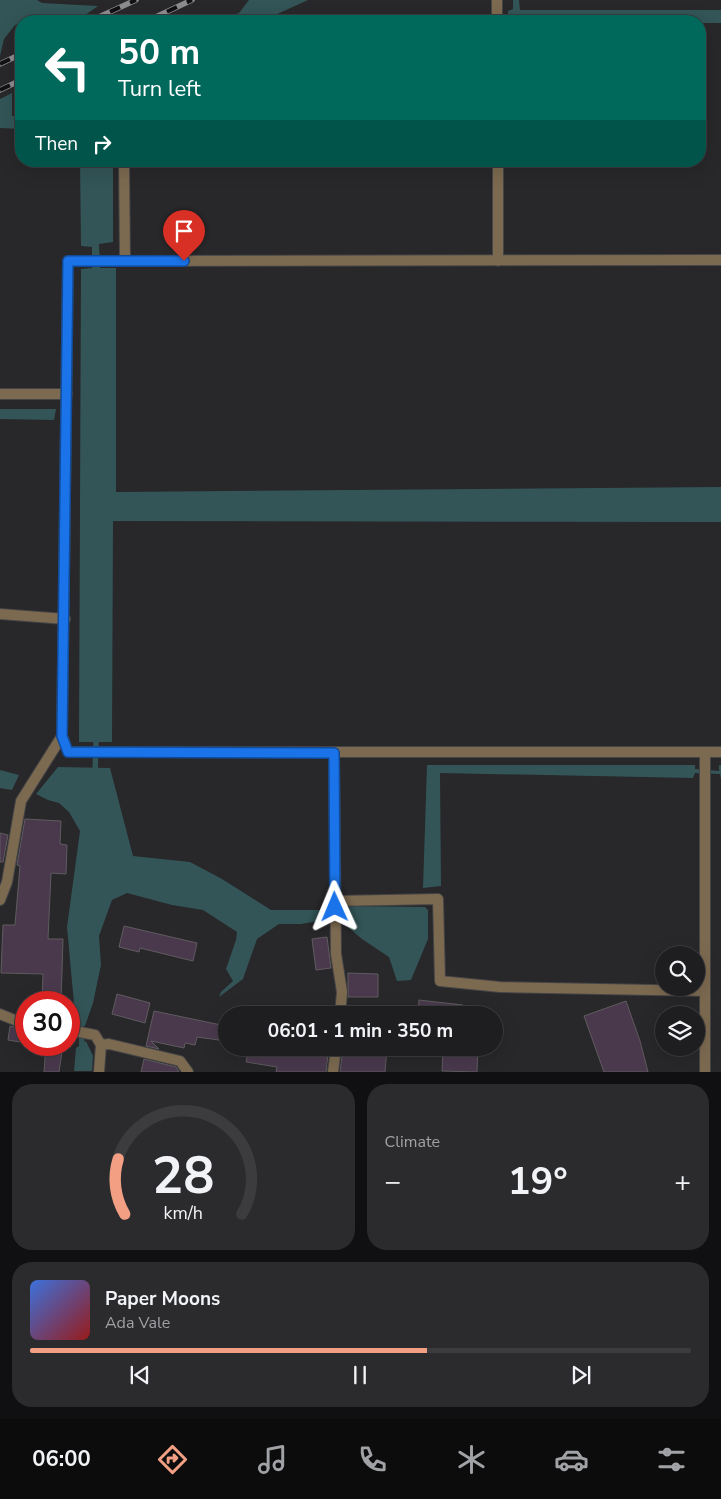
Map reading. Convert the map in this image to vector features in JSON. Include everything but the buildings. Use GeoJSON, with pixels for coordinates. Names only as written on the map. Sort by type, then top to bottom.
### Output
{"type":"FeatureCollection","features":[{"type":"Feature","properties":{"kind":"street"},"geometry":{"type":"LineString","coordinates":[[497,0],[497,15]]}},
{"type":"Feature","properties":{"kind":"street"},"geometry":{"type":"LineString","coordinates":[[124,167],[125,261]]}},
{"type":"Feature","properties":{"kind":"street"},"geometry":{"type":"LineString","coordinates":[[498,167],[498,261]]}},
{"type":"Feature","properties":{"kind":"street"},"geometry":{"type":"LineString","coordinates":[[721,260],[68,261],[65,619],[62,736],[68,752],[104,753],[705,756],[721,752]]}},
{"type":"Feature","properties":{"kind":"street"},"geometry":{"type":"LineString","coordinates":[[0,394],[67,394]]}},
{"type":"Feature","properties":{"kind":"street"},"geometry":{"type":"LineString","coordinates":[[0,614],[65,619]]}},
{"type":"Feature","properties":{"kind":"street"},"geometry":{"type":"LineString","coordinates":[[0,900],[7,882],[21,801],[62,736]]}},
{"type":"Feature","properties":{"kind":"street"},"geometry":{"type":"LineString","coordinates":[[334,753],[336,954],[342,992],[341,1006]]}},
{"type":"Feature","properties":{"kind":"street"},"geometry":{"type":"LineString","coordinates":[[705,756],[705,946]]}},
{"type":"Feature","properties":{"kind":"street"},"geometry":{"type":"LineString","coordinates":[[335,904],[438,899],[440,980],[500,988],[655,990]]}},
{"type":"Feature","properties":{"kind":"street"},"geometry":{"type":"LineString","coordinates":[[705,996],[705,1072]]}},
{"type":"Feature","properties":{"kind":"street"},"geometry":{"type":"LineString","coordinates":[[0,1014],[15,1021]]}},
{"type":"Feature","properties":{"kind":"street"},"geometry":{"type":"LineString","coordinates":[[80,1033],[95,1035],[101,1045],[99,1072]]}},
{"type":"Feature","properties":{"kind":"street"},"geometry":{"type":"LineString","coordinates":[[101,1045],[109,1044],[180,1061],[188,1072]]}},
{"type":"Feature","properties":{"kind":"street"},"geometry":{"type":"LineString","coordinates":[[333,1072],[335,1056]]}},
{"type":"Feature","properties":{"kind":"water"},"geometry":{"type":"Polygon","coordinates":[[[0,0],[37,0],[42,3],[98,6],[85,15],[15,15],[15,25],[4,39],[0,56],[0,0]]]}},
{"type":"Feature","properties":{"kind":"water"},"geometry":{"type":"Polygon","coordinates":[[[249,0],[308,0],[275,15],[234,15],[239,13],[249,0]]]}},
{"type":"Feature","properties":{"kind":"water"},"geometry":{"type":"Polygon","coordinates":[[[513,0],[519,0],[520,10],[721,10],[721,23],[706,23],[706,15],[508,15],[508,11],[513,9],[513,0]]]}},
{"type":"Feature","properties":{"kind":"water"},"geometry":{"type":"Polygon","coordinates":[[[12,93],[12,116],[15,116],[15,129],[0,128],[0,99],[12,93]]]}},
{"type":"Feature","properties":{"kind":"water"},"geometry":{"type":"Polygon","coordinates":[[[80,167],[113,167],[113,242],[99,244],[100,268],[116,268],[116,492],[721,487],[721,522],[113,521],[112,742],[79,742],[81,269],[92,268],[92,247],[81,246],[80,167]]]}},
{"type":"Feature","properties":{"kind":"water"},"geometry":{"type":"Polygon","coordinates":[[[0,409],[56,409],[54,420],[0,419],[0,409]]]}},
{"type":"Feature","properties":{"kind":"water"},"geometry":{"type":"Polygon","coordinates":[[[427,765],[695,765],[695,769],[719,771],[719,765],[721,765],[721,779],[720,774],[695,773],[693,778],[440,773],[441,886],[423,888],[427,765]]]}},
{"type":"Feature","properties":{"kind":"water"},"geometry":{"type":"Polygon","coordinates":[[[58,767],[110,768],[133,856],[190,862],[222,879],[271,910],[324,910],[326,915],[324,920],[301,924],[279,924],[257,939],[243,979],[219,997],[221,992],[233,981],[226,969],[237,932],[203,910],[172,905],[127,893],[112,900],[99,936],[101,965],[93,1003],[85,1026],[80,1025],[80,991],[73,991],[67,927],[80,831],[69,812],[59,803],[36,794],[58,767]]]}},
{"type":"Feature","properties":{"kind":"water"},"geometry":{"type":"Polygon","coordinates":[[[0,770],[19,775],[12,790],[0,788],[0,770]]]}},
{"type":"Feature","properties":{"kind":"water"},"geometry":{"type":"Polygon","coordinates":[[[347,906],[425,907],[428,910],[428,939],[411,980],[397,981],[389,957],[344,924],[343,916],[347,906]]]}},
{"type":"Feature","properties":{"kind":"water"},"geometry":{"type":"Polygon","coordinates":[[[86,1041],[93,1056],[92,1071],[74,1071],[75,1056],[80,1056],[80,1045],[86,1041]]]}},
{"type":"Feature","properties":{"kind":"waterway"},"geometry":{"type":"LineString","coordinates":[[95,775],[96,742]]}},
{"type":"Feature","properties":{"kind":"waterway"},"geometry":{"type":"LineString","coordinates":[[326,915],[343,916]]}},
{"type":"Feature","properties":{"kind":"waterway"},"geometry":{"type":"LineString","coordinates":[[81,1018],[82,1052]]}},
{"type":"Feature","properties":{"kind":"railway"},"geometry":{"type":"LineString","coordinates":[[103,15],[136,0]]}},
{"type":"Feature","properties":{"kind":"railway"},"geometry":{"type":"LineString","coordinates":[[160,15],[192,0]]}},
{"type":"Feature","properties":{"kind":"railway"},"geometry":{"type":"LineString","coordinates":[[0,64],[15,57]]}},
{"type":"Feature","properties":{"kind":"railway"},"geometry":{"type":"LineString","coordinates":[[0,90],[15,83]]}},
{"type":"Feature","properties":{"kind":"route"},"geometry":{"type":"LineString","coordinates":[[184,261],[68,261],[65,619],[62,736],[68,752],[334,753],[335,907]]}}]}
